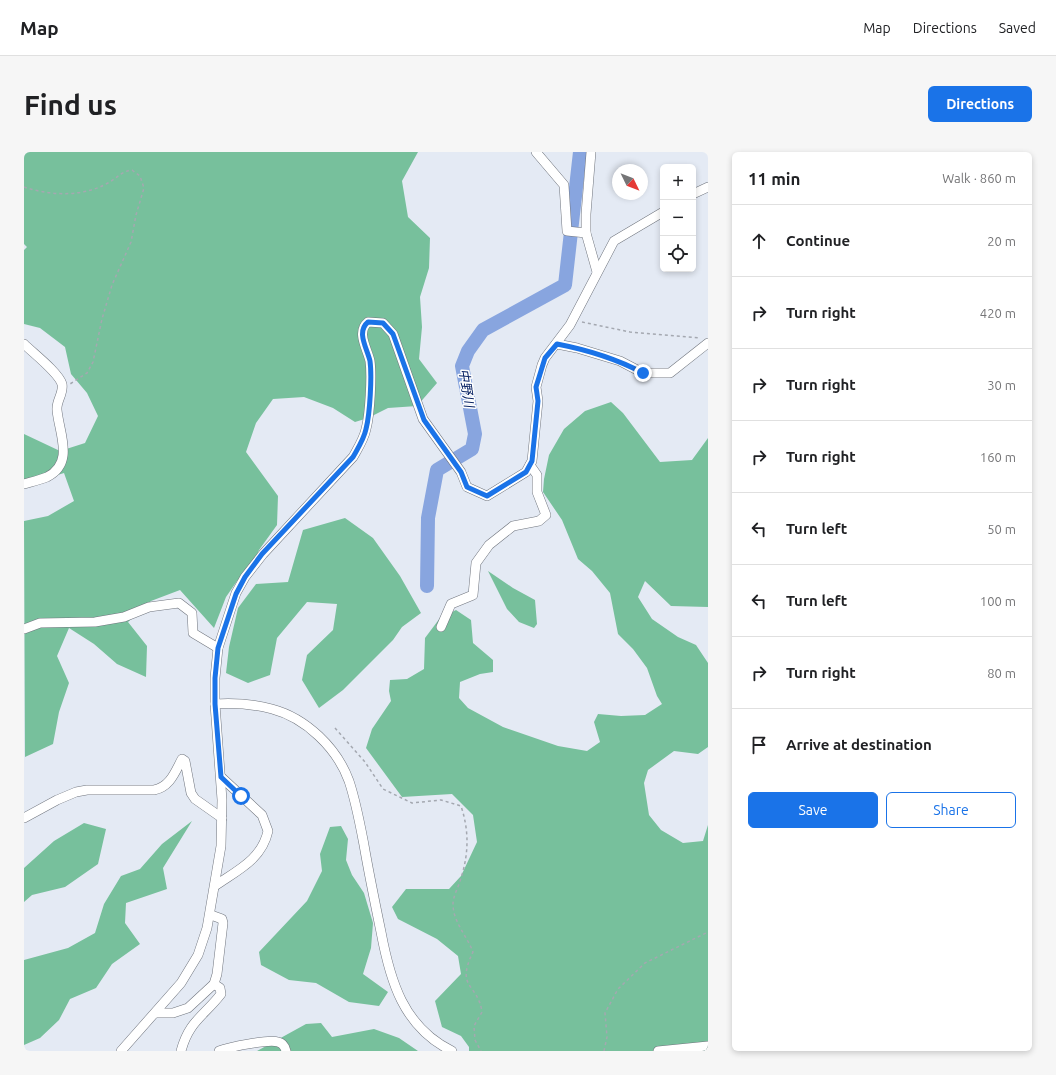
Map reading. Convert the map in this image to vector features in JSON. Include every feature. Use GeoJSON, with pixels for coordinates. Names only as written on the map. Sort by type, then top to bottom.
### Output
{"type":"FeatureCollection","features":[{"type":"Feature","properties":{"kind":"street"},"geometry":{"type":"LineString","coordinates":[[536,152],[564,185],[567,231],[586,234]]}},
{"type":"Feature","properties":{"kind":"street"},"geometry":{"type":"LineString","coordinates":[[590,152],[586,234],[597,272]]}},
{"type":"Feature","properties":{"kind":"street"},"geometry":{"type":"LineString","coordinates":[[696,193],[708,187]]}},
{"type":"Feature","properties":{"kind":"street"},"geometry":{"type":"LineString","coordinates":[[121,1051],[181,983],[198,956],[211,915],[221,846],[221,777],[215,704],[218,648],[236,594],[245,577],[262,554],[353,457],[361,442],[366,428],[370,392],[370,362],[362,332],[363,326],[368,322],[383,323],[393,334],[424,420],[458,468],[467,487],[487,496],[526,472],[532,461],[538,401],[536,387],[545,358],[557,344],[573,320],[614,241],[660,214]]}},
{"type":"Feature","properties":{"kind":"street"},"geometry":{"type":"LineString","coordinates":[[557,344],[577,348],[620,361],[643,373],[670,373],[704,340]]}},
{"type":"Feature","properties":{"kind":"street"},"geometry":{"type":"LineString","coordinates":[[24,344],[56,374],[62,383],[62,390],[57,409],[64,445],[64,455],[58,468],[48,476],[24,484]]}},
{"type":"Feature","properties":{"kind":"street"},"geometry":{"type":"LineString","coordinates":[[441,627],[451,604],[473,595],[476,563],[489,545],[513,526],[539,521],[546,515],[537,492],[537,475],[530,465]]}},
{"type":"Feature","properties":{"kind":"street"},"geometry":{"type":"LineString","coordinates":[[24,629],[40,623],[95,622],[124,617],[149,607],[179,603],[192,613],[193,633],[218,648]]}},
{"type":"Feature","properties":{"kind":"street"},"geometry":{"type":"LineString","coordinates":[[215,704],[258,706],[282,712],[309,728],[331,749],[340,762],[348,779],[357,810],[391,979],[402,1002],[414,1019],[430,1036],[450,1051]]}},
{"type":"Feature","properties":{"kind":"street"},"geometry":{"type":"LineString","coordinates":[[24,818],[76,792],[87,790],[154,790],[163,788],[171,780],[182,759],[185,761],[191,794],[195,799],[222,818]]}},
{"type":"Feature","properties":{"kind":"street"},"geometry":{"type":"LineString","coordinates":[[216,885],[252,860],[259,853],[268,831],[262,815],[221,777]]}},
{"type":"Feature","properties":{"kind":"street"},"geometry":{"type":"LineString","coordinates":[[156,1013],[173,1013],[188,1008],[214,984],[217,974],[223,923],[222,919],[211,915]]}},
{"type":"Feature","properties":{"kind":"street"},"geometry":{"type":"LineString","coordinates":[[181,1051],[188,1030],[195,1020],[221,994],[220,988],[214,984]]}},
{"type":"Feature","properties":{"kind":"street"},"geometry":{"type":"LineString","coordinates":[[219,1051],[244,1044],[278,1042],[285,1046],[286,1051]]}},
{"type":"Feature","properties":{"kind":"street"},"geometry":{"type":"LineString","coordinates":[[658,1051],[708,1046]]}},
{"type":"Feature","properties":{"kind":"path"},"geometry":{"type":"LineString","coordinates":[[24,187],[53,193],[85,193],[109,183],[126,171],[132,170],[140,176],[144,188],[136,215],[131,242],[112,285],[102,319],[93,362],[87,373],[62,390]]}},
{"type":"Feature","properties":{"kind":"path"},"geometry":{"type":"LineString","coordinates":[[573,320],[630,332],[704,340]]}},
{"type":"Feature","properties":{"kind":"path"},"geometry":{"type":"LineString","coordinates":[[334,728],[365,762],[383,789],[412,803],[441,800],[461,806],[466,822],[468,848],[462,877],[453,903],[463,934],[470,943],[473,952],[466,966],[465,976],[471,990],[481,1003],[482,1012],[474,1026],[475,1040],[481,1051]]}},
{"type":"Feature","properties":{"kind":"path"},"geometry":{"type":"LineString","coordinates":[[604,1051],[607,1037],[605,1013],[618,988],[645,963],[708,932]]}},
{"type":"Feature","properties":{"kind":"green space"},"geometry":{"type":"Polygon","coordinates":[[[24,152],[418,152],[402,181],[408,217],[430,238],[429,268],[420,297],[422,327],[419,359],[437,383],[417,406],[388,408],[368,418],[355,422],[333,408],[304,397],[273,399],[256,423],[246,452],[278,496],[277,525],[259,550],[254,563],[237,581],[226,597],[214,628],[180,590],[151,601],[128,622],[147,646],[146,677],[117,664],[94,644],[69,628],[57,656],[69,683],[59,712],[53,744],[25,757],[24,521],[48,516],[74,501],[64,473],[35,482],[24,482],[24,434],[60,451],[85,443],[98,416],[87,393],[71,374],[65,347],[40,328],[24,324],[24,250],[27,247],[24,244],[24,152]]]}},
{"type":"Feature","properties":{"kind":"green space"},"geometry":{"type":"Polygon","coordinates":[[[611,402],[623,413],[660,462],[692,460],[708,438],[708,607],[671,606],[645,581],[638,597],[652,619],[678,637],[696,645],[708,663],[708,747],[698,754],[674,751],[648,770],[644,783],[649,815],[661,830],[683,843],[703,841],[708,825],[708,1051],[469,1051],[469,1047],[461,1036],[442,1027],[435,1001],[461,974],[458,956],[437,939],[398,919],[392,907],[406,889],[449,889],[461,876],[477,842],[473,815],[452,794],[402,797],[366,748],[372,729],[391,701],[389,691],[390,680],[407,679],[424,669],[425,638],[440,618],[456,610],[471,620],[473,643],[493,660],[493,672],[480,674],[460,682],[459,698],[468,708],[503,727],[558,746],[587,751],[600,742],[594,722],[598,714],[621,716],[645,715],[662,704],[657,696],[647,668],[633,649],[618,634],[610,593],[592,571],[578,559],[562,520],[543,492],[549,455],[564,429],[585,411],[611,402]]]}},
{"type":"Feature","properties":{"kind":"green space"},"geometry":{"type":"Polygon","coordinates":[[[345,518],[373,538],[400,576],[421,613],[402,627],[393,640],[343,690],[319,708],[302,680],[307,655],[333,630],[337,604],[307,602],[277,638],[270,675],[248,683],[226,673],[229,647],[238,608],[256,584],[288,582],[303,530],[345,518]]]}},
{"type":"Feature","properties":{"kind":"green space"},"geometry":{"type":"Polygon","coordinates":[[[488,571],[513,588],[535,600],[537,624],[534,628],[519,622],[507,609],[488,571]]]}},
{"type":"Feature","properties":{"kind":"green space"},"geometry":{"type":"Polygon","coordinates":[[[192,821],[163,868],[167,889],[126,903],[125,923],[140,944],[112,964],[96,988],[70,999],[59,1020],[40,1038],[24,1045],[24,960],[68,948],[95,933],[104,904],[121,876],[140,869],[162,844],[192,821]]]}},
{"type":"Feature","properties":{"kind":"green space"},"geometry":{"type":"Polygon","coordinates":[[[84,823],[106,829],[98,864],[65,887],[32,895],[24,902],[24,868],[54,841],[84,823]]]}},
{"type":"Feature","properties":{"kind":"green space"},"geometry":{"type":"Polygon","coordinates":[[[341,826],[348,839],[346,860],[352,875],[364,893],[373,923],[371,948],[363,974],[388,992],[379,1006],[349,1002],[316,983],[289,980],[261,965],[259,952],[307,901],[322,871],[320,854],[330,827],[341,826]]]}},
{"type":"Feature","properties":{"kind":"green space"},"geometry":{"type":"Polygon","coordinates":[[[321,1023],[332,1037],[374,1029],[399,1038],[418,1051],[257,1051],[306,1024],[321,1023]]]}},
{"type":"Feature","properties":{"kind":"waterway","name":"中野川"},"geometry":{"type":"LineString","coordinates":[[427,586],[428,518],[437,470],[472,449],[475,434],[462,366],[468,351],[483,330],[565,285],[580,152]]}},
{"type":"Feature","properties":{"kind":"route"},"geometry":{"type":"LineString","coordinates":[[241,796],[232,790],[221,777],[215,704],[215,678],[218,648],[236,594],[245,577],[262,554],[353,457],[361,442],[366,428],[370,392],[370,362],[362,332],[363,326],[368,322],[383,323],[393,334],[424,420],[461,472],[467,487],[487,496],[526,472],[532,461],[538,401],[536,387],[545,358],[557,344],[577,348],[620,361],[643,373]]}}]}
